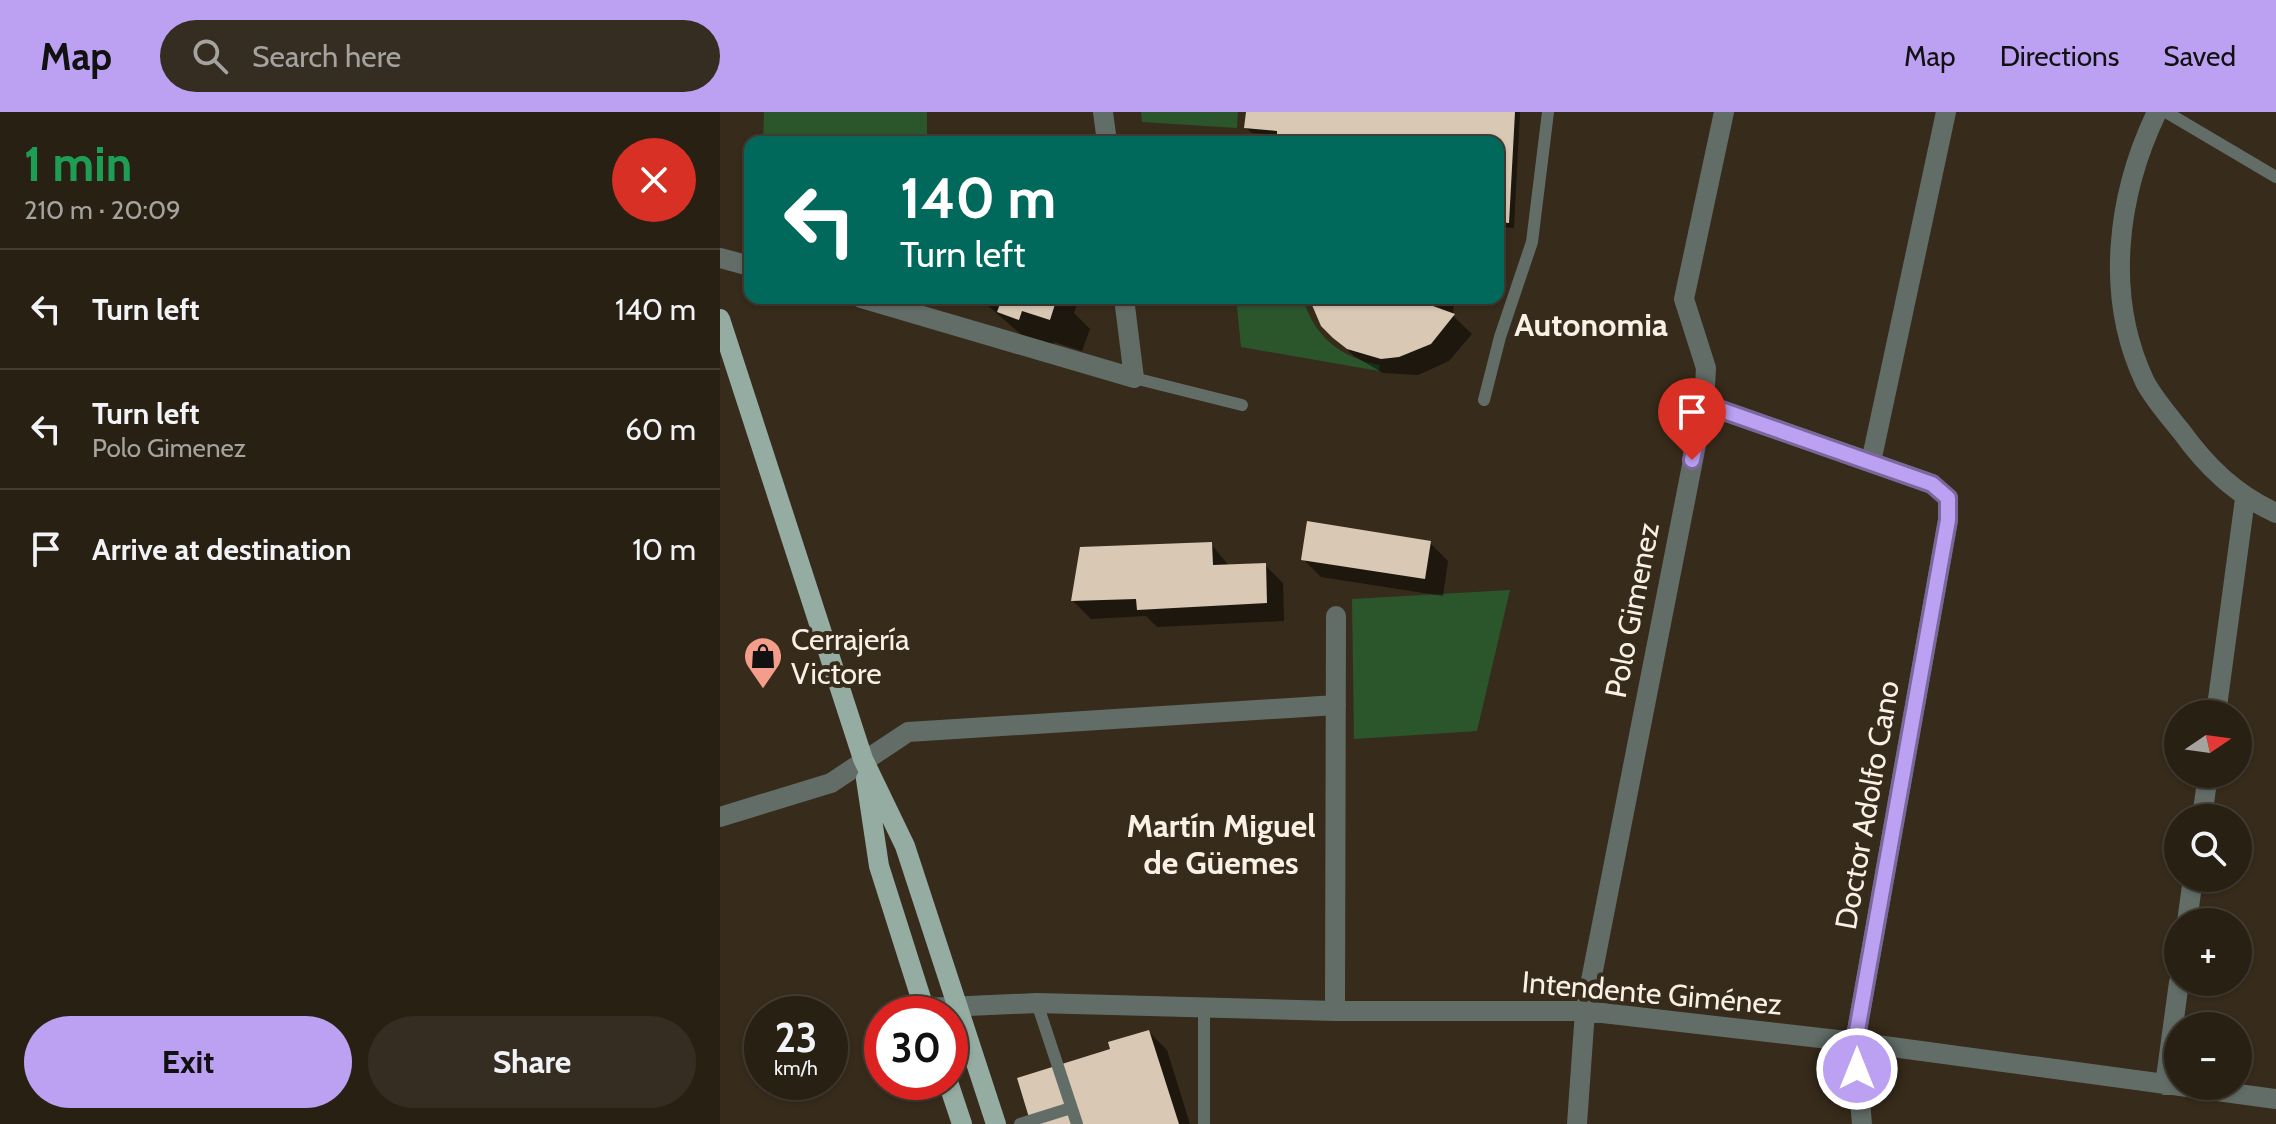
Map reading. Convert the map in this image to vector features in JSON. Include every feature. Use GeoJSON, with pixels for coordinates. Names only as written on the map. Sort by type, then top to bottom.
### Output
{"type":"FeatureCollection","features":[{"type":"Feature","properties":{"kind":"main road"},"geometry":{"type":"LineString","coordinates":[[720,319],[863,759],[905,846],[955,996]]}},
{"type":"Feature","properties":{"kind":"main road"},"geometry":{"type":"LineString","coordinates":[[863,759],[879,866],[920,996]]}},
{"type":"Feature","properties":{"kind":"main road"},"geometry":{"type":"LineString","coordinates":[[968,1036],[996,1124]]}},
{"type":"Feature","properties":{"kind":"main road"},"geometry":{"type":"LineString","coordinates":[[956,1100],[966,1123]]}},
{"type":"Feature","properties":{"kind":"street"},"geometry":{"type":"LineString","coordinates":[[1103,112],[1106,136]]}},
{"type":"Feature","properties":{"kind":"street","name":"Polo Gimenez"},"geometry":{"type":"LineString","coordinates":[[1577,1124],[1585,1011],[1704,404],[1706,368],[1684,299],[1724,112]]}},
{"type":"Feature","properties":{"kind":"street"},"geometry":{"type":"LineString","coordinates":[[1704,404],[1871,462],[1946,112]]}},
{"type":"Feature","properties":{"kind":"street"},"geometry":{"type":"LineString","coordinates":[[2157,112],[2139,150],[2126,198],[2119,260],[2125,320],[2146,383],[2203,461],[2245,499],[2276,513]]}},
{"type":"Feature","properties":{"kind":"street"},"geometry":{"type":"LineString","coordinates":[[720,258],[744,264]]}},
{"type":"Feature","properties":{"kind":"street"},"geometry":{"type":"LineString","coordinates":[[881,304],[1134,378],[1125,304]]}},
{"type":"Feature","properties":{"kind":"street","name":"Doctor Adolfo Cano"},"geometry":{"type":"LineString","coordinates":[[1862,1124],[1855,1042],[1948,520],[1948,498],[1932,484],[1871,462]]}},
{"type":"Feature","properties":{"kind":"street"},"geometry":{"type":"LineString","coordinates":[[2218,700],[2245,499]]}},
{"type":"Feature","properties":{"kind":"street"},"geometry":{"type":"LineString","coordinates":[[1335,1011],[1336,616]]}},
{"type":"Feature","properties":{"kind":"street"},"geometry":{"type":"LineString","coordinates":[[720,817],[831,783],[908,732],[1336,705]]}},
{"type":"Feature","properties":{"kind":"street","name":"Intendente Giménez"},"geometry":{"type":"LineString","coordinates":[[968,1005],[1037,1003],[1335,1011],[1585,1011],[1855,1042],[2164,1085]]}},
{"type":"Feature","properties":{"kind":"street","name":"Intendente Giménez"},"geometry":{"type":"LineString","coordinates":[[2252,1096],[2276,1099]]}},
{"type":"Feature","properties":{"kind":"lane"},"geometry":{"type":"LineString","coordinates":[[1484,400],[1500,337],[1532,242],[1548,112]]}},
{"type":"Feature","properties":{"kind":"lane"},"geometry":{"type":"LineString","coordinates":[[2166,112],[2276,177]]}},
{"type":"Feature","properties":{"kind":"lane"},"geometry":{"type":"LineString","coordinates":[[1134,378],[1242,405]]}},
{"type":"Feature","properties":{"kind":"lane"},"geometry":{"type":"LineString","coordinates":[[1037,1003],[1077,1124]]}},
{"type":"Feature","properties":{"kind":"lane"},"geometry":{"type":"LineString","coordinates":[[1204,1008],[1204,1124]]}},
{"type":"Feature","properties":{"kind":"lane"},"geometry":{"type":"LineString","coordinates":[[1020,1124],[1071,1108]]}},
{"type":"Feature","properties":{"kind":"green space"},"geometry":{"type":"Polygon","coordinates":[[[764,112],[927,112],[927,136],[763,136],[764,112]]]}},
{"type":"Feature","properties":{"kind":"green space"},"geometry":{"type":"Polygon","coordinates":[[[1141,112],[1238,112],[1237,128],[1142,122],[1141,112]]]}},
{"type":"Feature","properties":{"kind":"green space"},"geometry":{"type":"Polygon","coordinates":[[[1237,304],[1305,304],[1314,324],[1331,344],[1353,357],[1380,365],[1379,371],[1241,347],[1237,304]]]}},
{"type":"Feature","properties":{"kind":"green space"},"geometry":{"type":"Polygon","coordinates":[[[1510,590],[1477,731],[1354,739],[1352,599],[1510,590]]]}},
{"type":"Feature","properties":{"kind":"building"},"geometry":{"type":"Polygon","coordinates":[[[1246,112],[1515,112],[1509,223],[1504,223],[1504,136],[1277,136],[1277,131],[1244,128],[1246,112]]]}},
{"type":"Feature","properties":{"kind":"building"},"geometry":{"type":"Polygon","coordinates":[[[1000,304],[1055,304],[1050,320],[1022,311],[1019,320],[997,312],[1000,304]]]}},
{"type":"Feature","properties":{"kind":"building"},"geometry":{"type":"Polygon","coordinates":[[[1312,304],[1434,304],[1455,314],[1431,344],[1399,357],[1381,359],[1347,349],[1321,326],[1312,304]]]}},
{"type":"Feature","properties":{"kind":"building"},"geometry":{"type":"Polygon","coordinates":[[[1307,521],[1431,541],[1425,579],[1301,560],[1307,521]]]}},
{"type":"Feature","properties":{"kind":"building"},"geometry":{"type":"Polygon","coordinates":[[[1212,542],[1213,565],[1266,563],[1267,603],[1137,610],[1136,599],[1071,601],[1080,547],[1212,542]]]}},
{"type":"Feature","properties":{"kind":"building"},"geometry":{"type":"Polygon","coordinates":[[[1149,1030],[1179,1124],[1031,1124],[1017,1078],[1110,1049],[1108,1042],[1149,1030]]]}},
{"type":"Feature","properties":{"kind":"place","name":"Cerrajería Victore"},"geometry":{"type":"Point","coordinates":[763,690]}},
{"type":"Feature","properties":{"kind":"district","name":"Autonomia"},"geometry":{"type":"Point","coordinates":[1591,324]}},
{"type":"Feature","properties":{"kind":"district","name":"Martín Miguel de Güemes"},"geometry":{"type":"Point","coordinates":[1221,844]}},
{"type":"Feature","properties":{"kind":"route"},"geometry":{"type":"LineString","coordinates":[[1692,460],[1704,404],[1932,484],[1948,498],[1948,520],[1855,1042],[1857,1069]]}}]}
